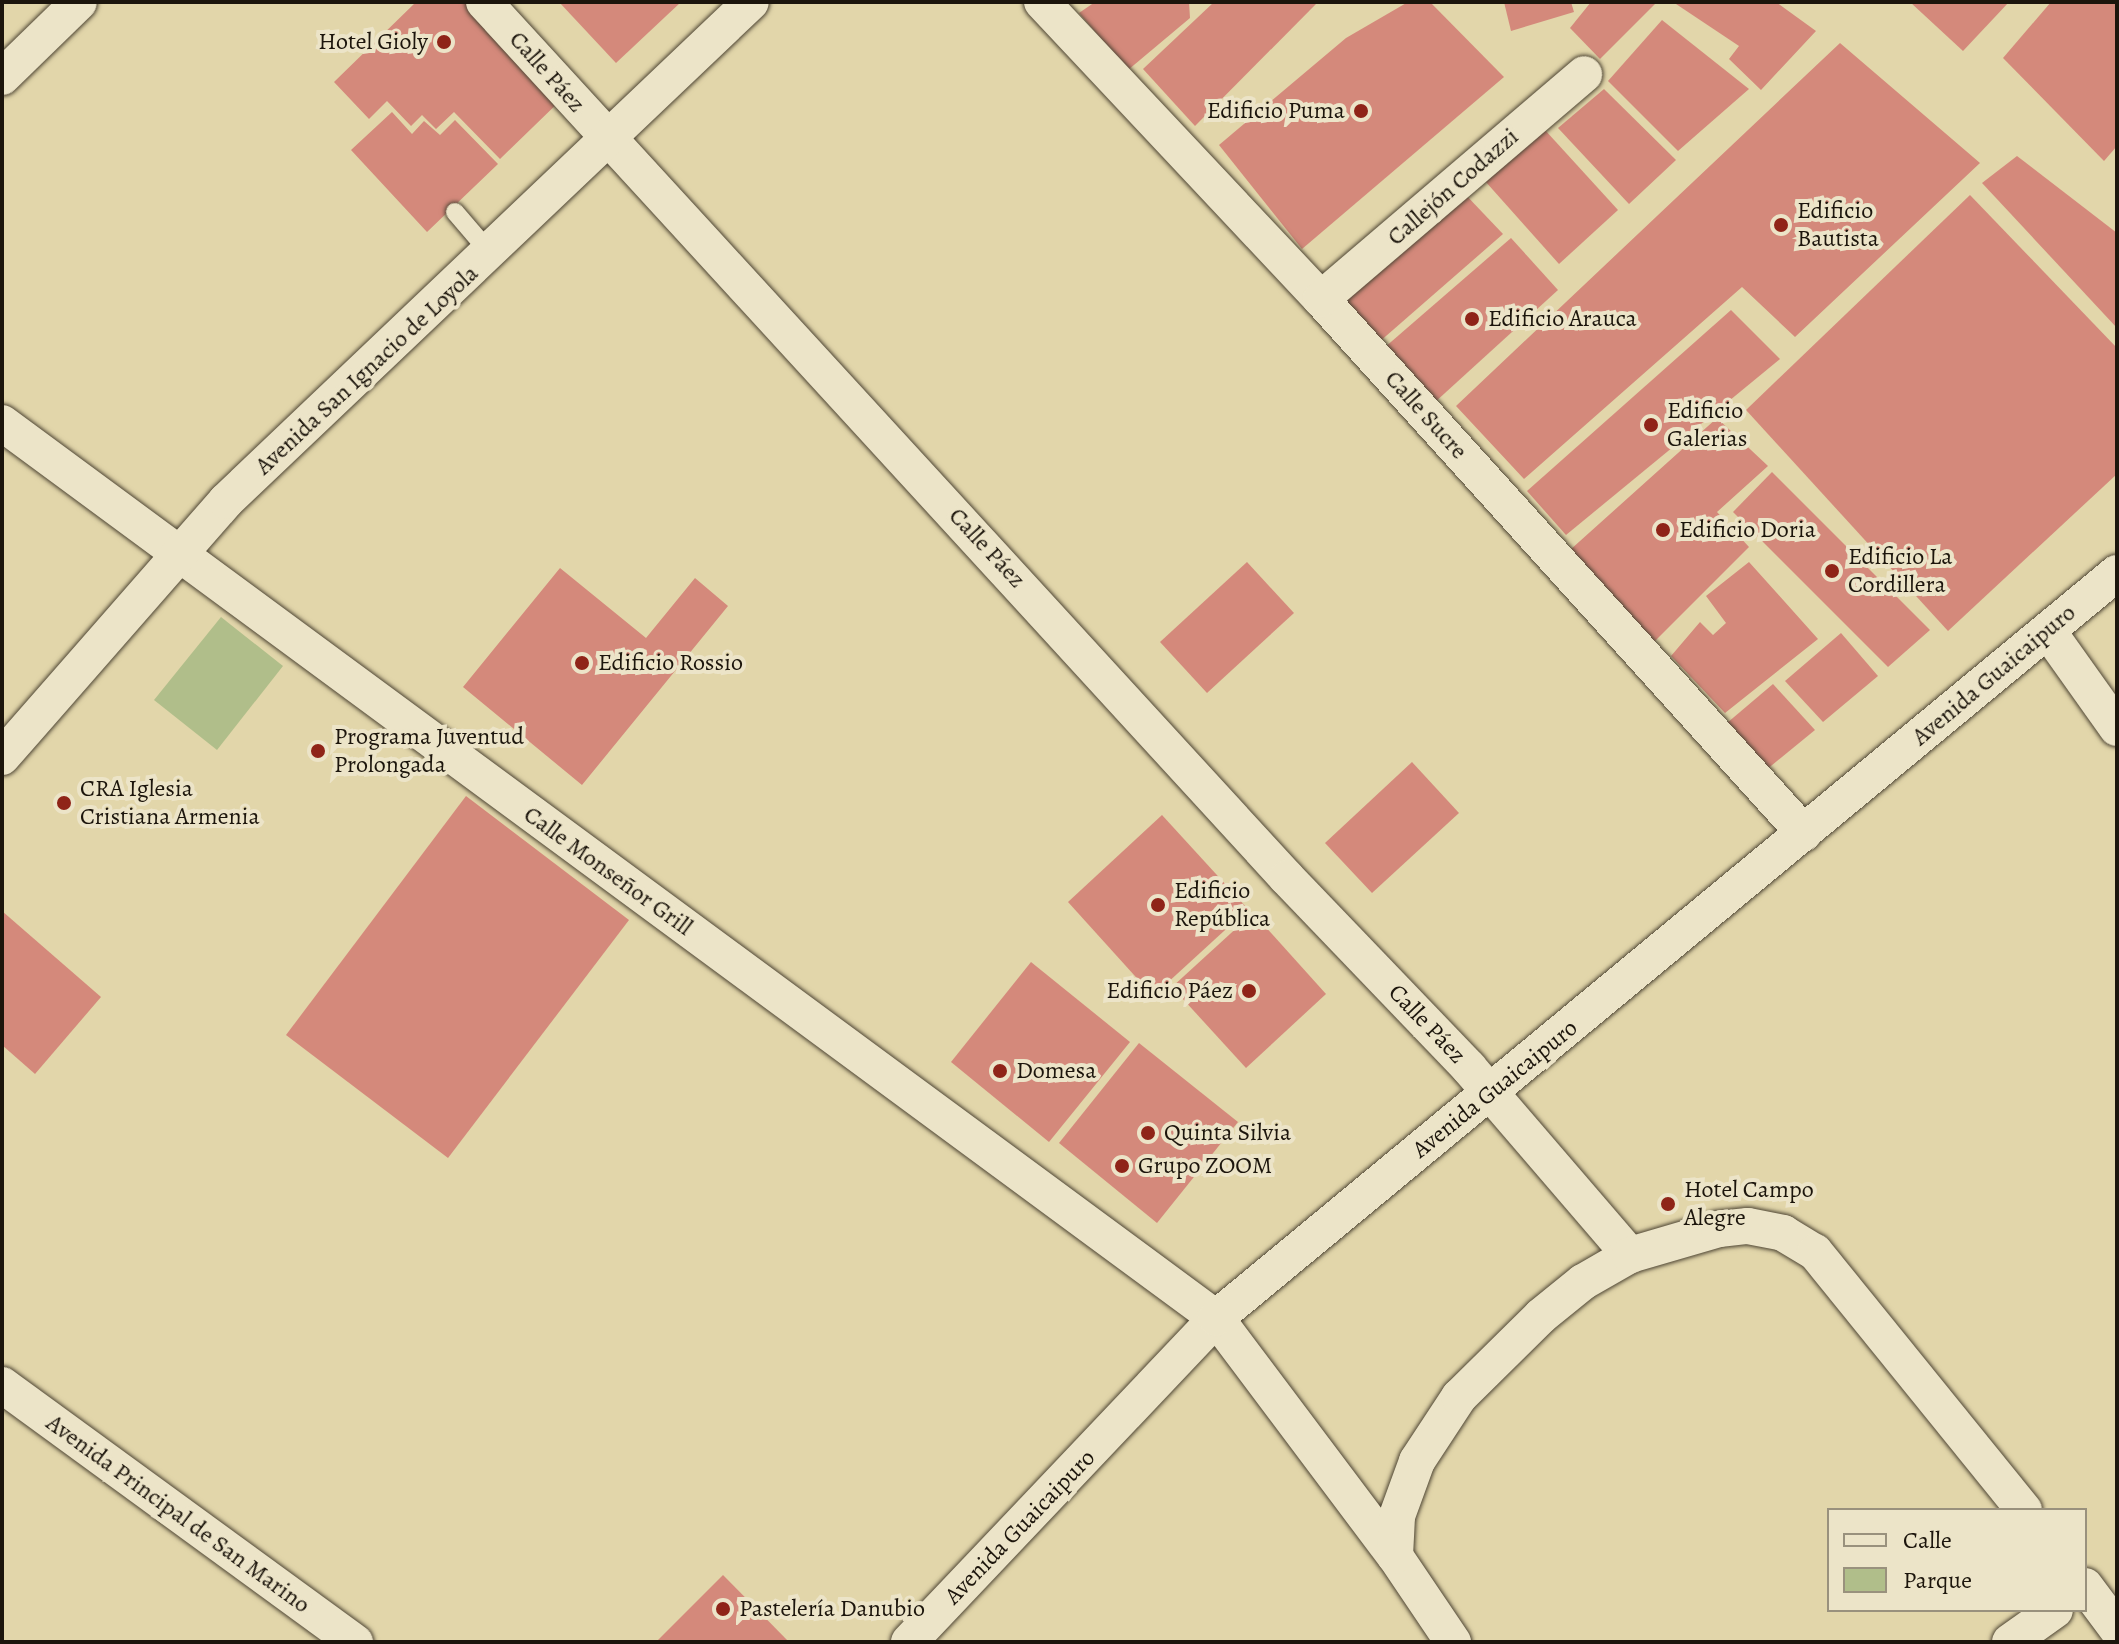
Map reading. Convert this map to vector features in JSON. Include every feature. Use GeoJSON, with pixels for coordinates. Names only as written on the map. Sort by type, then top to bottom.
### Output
{"type":"FeatureCollection","features":[{"type":"Feature","properties":{"kind":"street"},"geometry":{"type":"LineString","coordinates":[[2,77],[79,2]]}},
{"type":"Feature","properties":{"kind":"street","name":"Calle Páez"},"geometry":{"type":"LineString","coordinates":[[484,2],[1491,1093],[1630,1255]]}},
{"type":"Feature","properties":{"kind":"street","name":"Avenida San Ignacio de Loyola"},"geometry":{"type":"LineString","coordinates":[[2,757],[226,501],[491,254],[751,2]]}},
{"type":"Feature","properties":{"kind":"street","name":"Calle Sucre"},"geometry":{"type":"LineString","coordinates":[[1042,2],[1321,299],[1804,833]]}},
{"type":"Feature","properties":{"kind":"street","name":"Callejón Codazzi"},"geometry":{"type":"LineString","coordinates":[[1321,299],[1584,74]]}},
{"type":"Feature","properties":{"kind":"street","name":"Calle Monseñor Grill"},"geometry":{"type":"LineString","coordinates":[[2,423],[1216,1318],[1395,1556],[1453,1642]]}},
{"type":"Feature","properties":{"kind":"street","name":"Avenida Guaicaipuro"},"geometry":{"type":"LineString","coordinates":[[909,1642],[1216,1318],[2117,573]]}},
{"type":"Feature","properties":{"kind":"street"},"geometry":{"type":"LineString","coordinates":[[2048,631],[2117,728]]}},
{"type":"Feature","properties":{"kind":"street"},"geometry":{"type":"LineString","coordinates":[[1395,1556],[1397,1516],[1417,1461],[1459,1397],[1541,1316],[1583,1282],[1630,1255],[1707,1232],[1748,1226],[1783,1233],[1815,1252],[2022,1508]]}},
{"type":"Feature","properties":{"kind":"street","name":"Avenida Principal de San Marino"},"geometry":{"type":"LineString","coordinates":[[2,1385],[355,1642]]}},
{"type":"Feature","properties":{"kind":"street"},"geometry":{"type":"LineString","coordinates":[[2087,1589],[2117,1629]]}},
{"type":"Feature","properties":{"kind":"street"},"geometry":{"type":"LineString","coordinates":[[2010,1642],[2052,1612]]}},
{"type":"Feature","properties":{"kind":"lane"},"geometry":{"type":"LineString","coordinates":[[455,212],[491,254]]}},
{"type":"Feature","properties":{"kind":"green space"},"geometry":{"type":"Polygon","coordinates":[[[221,617],[283,666],[217,750],[154,700],[221,617]]]}},
{"type":"Feature","properties":{"kind":"building","name":"Hotel Gioly"},"geometry":{"type":"Polygon","coordinates":[[[416,2],[474,2],[565,96],[500,159],[454,112],[436,129],[422,115],[411,126],[387,101],[369,119],[334,82],[416,2]]]}},
{"type":"Feature","properties":{"kind":"building"},"geometry":{"type":"Polygon","coordinates":[[[559,2],[681,2],[616,63],[559,2]]]}},
{"type":"Feature","properties":{"kind":"building"},"geometry":{"type":"Polygon","coordinates":[[[1095,2],[1189,2],[1190,18],[1128,70],[1079,13],[1095,2]]]}},
{"type":"Feature","properties":{"kind":"building"},"geometry":{"type":"Polygon","coordinates":[[[1214,2],[1318,2],[1195,126],[1143,69],[1214,2]]]}},
{"type":"Feature","properties":{"kind":"building","name":"Edificio Puma"},"geometry":{"type":"Polygon","coordinates":[[[1408,2],[1430,2],[1504,77],[1302,249],[1219,145],[1346,38],[1408,2]]]}},
{"type":"Feature","properties":{"kind":"building"},"geometry":{"type":"Polygon","coordinates":[[[1504,2],[1571,2],[1574,12],[1511,31],[1504,2]]]}},
{"type":"Feature","properties":{"kind":"building"},"geometry":{"type":"Polygon","coordinates":[[[1591,2],[1657,2],[1600,59],[1570,28],[1591,2]]]}},
{"type":"Feature","properties":{"kind":"building"},"geometry":{"type":"Polygon","coordinates":[[[1673,2],[1776,2],[1816,31],[1761,90],[1729,59],[1739,46],[1673,2]]]}},
{"type":"Feature","properties":{"kind":"building"},"geometry":{"type":"Polygon","coordinates":[[[1910,2],[2009,2],[1963,51],[1910,2]]]}},
{"type":"Feature","properties":{"kind":"building"},"geometry":{"type":"Polygon","coordinates":[[[2051,2],[2117,2],[2117,146],[2104,161],[2003,58],[2051,2]]]}},
{"type":"Feature","properties":{"kind":"building"},"geometry":{"type":"Polygon","coordinates":[[[1662,20],[1749,89],[1678,151],[1608,81],[1662,20]]]}},
{"type":"Feature","properties":{"kind":"building","name":"Edificio Bautista"},"geometry":{"type":"Polygon","coordinates":[[[1840,43],[1980,163],[1795,337],[1742,287],[1524,479],[1456,406],[1840,43]]]}},
{"type":"Feature","properties":{"kind":"building"},"geometry":{"type":"Polygon","coordinates":[[[1604,89],[1676,160],[1629,204],[1558,128],[1604,89]]]}},
{"type":"Feature","properties":{"kind":"building"},"geometry":{"type":"Polygon","coordinates":[[[392,112],[412,134],[424,121],[440,135],[455,120],[498,164],[427,232],[351,150],[392,112]]]}},
{"type":"Feature","properties":{"kind":"building"},"geometry":{"type":"Polygon","coordinates":[[[1545,130],[1618,210],[1559,264],[1485,181],[1545,130]]]}},
{"type":"Feature","properties":{"kind":"building"},"geometry":{"type":"Polygon","coordinates":[[[2017,156],[2117,233],[2117,328],[1982,183],[2017,156]]]}},
{"type":"Feature","properties":{"kind":"building"},"geometry":{"type":"Polygon","coordinates":[[[1464,193],[1503,234],[1378,343],[1339,296],[1464,193]]]}},
{"type":"Feature","properties":{"kind":"building"},"geometry":{"type":"Polygon","coordinates":[[[1970,195],[2117,348],[2117,474],[1948,631],[1746,410],[1970,195]]]}},
{"type":"Feature","properties":{"kind":"building","name":"Edificio Arauca"},"geometry":{"type":"Polygon","coordinates":[[[1511,238],[1558,290],[1434,403],[1384,348],[1511,238]]]}},
{"type":"Feature","properties":{"kind":"building","name":"Edificio Galerias"},"geometry":{"type":"Polygon","coordinates":[[[1731,310],[1780,359],[1566,535],[1527,491],[1731,310]]]}},
{"type":"Feature","properties":{"kind":"building","name":"Edificio Doria"},"geometry":{"type":"Polygon","coordinates":[[[1717,418],[1768,466],[1717,512],[1749,547],[1654,642],[1570,550],[1717,418]]]}},
{"type":"Feature","properties":{"kind":"building","name":"Edificio La Cordillera"},"geometry":{"type":"Polygon","coordinates":[[[1772,472],[1930,630],[1888,667],[1733,512],[1772,472]]]}},
{"type":"Feature","properties":{"kind":"building"},"geometry":{"type":"Polygon","coordinates":[[[1247,562],[1294,613],[1207,693],[1160,642],[1247,562]]]}},
{"type":"Feature","properties":{"kind":"building"},"geometry":{"type":"Polygon","coordinates":[[[1749,562],[1818,639],[1725,713],[1671,656],[1700,622],[1713,635],[1726,623],[1706,596],[1749,562]]]}},
{"type":"Feature","properties":{"kind":"building","name":"Edificio Rossio"},"geometry":{"type":"Polygon","coordinates":[[[560,568],[646,638],[695,578],[728,606],[582,785],[463,687],[560,568]]]}},
{"type":"Feature","properties":{"kind":"building"},"geometry":{"type":"Polygon","coordinates":[[[1841,633],[1878,676],[1823,722],[1785,681],[1841,633]]]}},
{"type":"Feature","properties":{"kind":"building"},"geometry":{"type":"Polygon","coordinates":[[[1773,684],[1815,730],[1766,770],[1727,723],[1773,684]]]}},
{"type":"Feature","properties":{"kind":"building"},"geometry":{"type":"Polygon","coordinates":[[[1412,762],[1459,813],[1372,893],[1325,843],[1412,762]]]}},
{"type":"Feature","properties":{"kind":"building"},"geometry":{"type":"Polygon","coordinates":[[[466,796],[629,920],[448,1158],[286,1035],[466,796]]]}},
{"type":"Feature","properties":{"kind":"building","name":"Edificio República"},"geometry":{"type":"Polygon","coordinates":[[[1162,815],[1248,909],[1153,996],[1068,902],[1162,815]]]}},
{"type":"Feature","properties":{"kind":"building"},"geometry":{"type":"Polygon","coordinates":[[[2,911],[101,997],[35,1074],[2,1045],[2,911]]]}},
{"type":"Feature","properties":{"kind":"building","name":"Edificio Páez"},"geometry":{"type":"Polygon","coordinates":[[[1253,913],[1326,994],[1246,1068],[1172,987],[1253,913]]]}},
{"type":"Feature","properties":{"kind":"building"},"geometry":{"type":"Polygon","coordinates":[[[1031,962],[1130,1042],[1049,1142],[951,1062],[1031,962]]]}},
{"type":"Feature","properties":{"kind":"building","name":"Quinta Silvia"},"geometry":{"type":"Polygon","coordinates":[[[1139,1043],[1238,1122],[1157,1223],[1059,1143],[1139,1043]]]}},
{"type":"Feature","properties":{"kind":"building","name":"Pastelería Danubio"},"geometry":{"type":"Polygon","coordinates":[[[723,1575],[789,1642],[656,1642],[723,1575]]]}},
{"type":"Feature","properties":{"kind":"place","name":"Hotel Gioly"},"geometry":{"type":"Point","coordinates":[444,42]}},
{"type":"Feature","properties":{"kind":"place","name":"Edificio Puma"},"geometry":{"type":"Point","coordinates":[1361,111]}},
{"type":"Feature","properties":{"kind":"place","name":"Edificio Bautista"},"geometry":{"type":"Point","coordinates":[1781,225]}},
{"type":"Feature","properties":{"kind":"place","name":"Edificio Arauca"},"geometry":{"type":"Point","coordinates":[1472,319]}},
{"type":"Feature","properties":{"kind":"place","name":"Edificio Galerias"},"geometry":{"type":"Point","coordinates":[1651,425]}},
{"type":"Feature","properties":{"kind":"place","name":"Edificio Doria"},"geometry":{"type":"Point","coordinates":[1663,530]}},
{"type":"Feature","properties":{"kind":"place","name":"Edificio La Cordillera"},"geometry":{"type":"Point","coordinates":[1832,571]}},
{"type":"Feature","properties":{"kind":"place","name":"Edificio Rossio"},"geometry":{"type":"Point","coordinates":[582,663]}},
{"type":"Feature","properties":{"kind":"place","name":"Programa Juventud Prolongada"},"geometry":{"type":"Point","coordinates":[318,751]}},
{"type":"Feature","properties":{"kind":"place","name":"CRA Iglesia Cristiana Armenia"},"geometry":{"type":"Point","coordinates":[64,803]}},
{"type":"Feature","properties":{"kind":"place","name":"Edificio República"},"geometry":{"type":"Point","coordinates":[1158,905]}},
{"type":"Feature","properties":{"kind":"place","name":"Edificio Páez"},"geometry":{"type":"Point","coordinates":[1249,991]}},
{"type":"Feature","properties":{"kind":"place","name":"Domesa"},"geometry":{"type":"Point","coordinates":[1000,1071]}},
{"type":"Feature","properties":{"kind":"place","name":"Quinta Silvia"},"geometry":{"type":"Point","coordinates":[1148,1133]}},
{"type":"Feature","properties":{"kind":"place","name":"Grupo ZOOM"},"geometry":{"type":"Point","coordinates":[1122,1166]}},
{"type":"Feature","properties":{"kind":"place","name":"Hotel Campo Alegre"},"geometry":{"type":"Point","coordinates":[1668,1204]}},
{"type":"Feature","properties":{"kind":"place","name":"Pastelería Danubio"},"geometry":{"type":"Point","coordinates":[723,1609]}}]}
